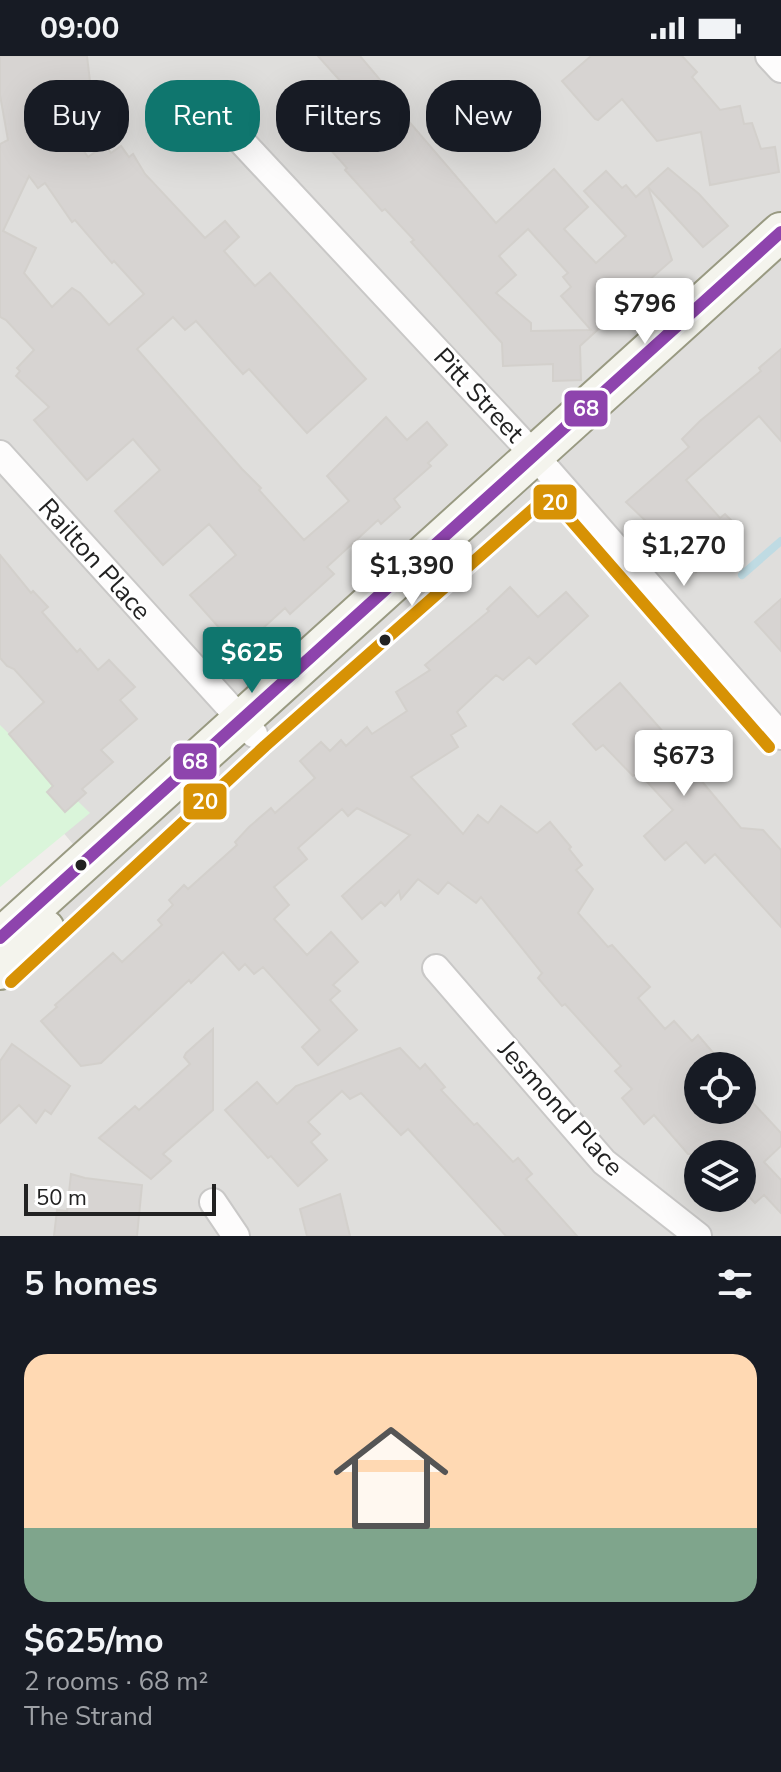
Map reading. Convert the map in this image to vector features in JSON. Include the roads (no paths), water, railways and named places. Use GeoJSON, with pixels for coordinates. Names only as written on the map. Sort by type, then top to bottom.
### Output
{"type":"FeatureCollection","features":[{"type":"Feature","properties":{"kind":"street"},"geometry":{"type":"LineString","coordinates":[[769,56],[781,69]]}},
{"type":"Feature","properties":{"kind":"street","name":"Pitt Street"},"geometry":{"type":"LineString","coordinates":[[251,152],[543,464],[781,736]]}},
{"type":"Feature","properties":{"kind":"street"},"geometry":{"type":"LineString","coordinates":[[543,464],[781,232]]}},
{"type":"Feature","properties":{"kind":"street"},"geometry":{"type":"LineString","coordinates":[[0,938],[247,727],[543,464],[781,266]]}},
{"type":"Feature","properties":{"kind":"street","name":"Railton Place"},"geometry":{"type":"LineString","coordinates":[[0,454],[247,727]]}},
{"type":"Feature","properties":{"kind":"street"},"geometry":{"type":"LineString","coordinates":[[0,970],[247,727]]}},
{"type":"Feature","properties":{"kind":"street","name":"Jesmond Place"},"geometry":{"type":"LineString","coordinates":[[436,968],[604,1162],[698,1236]]}},
{"type":"Feature","properties":{"kind":"street"},"geometry":{"type":"LineString","coordinates":[[213,1202],[236,1236]]}},
{"type":"Feature","properties":{"kind":"waterway"},"geometry":{"type":"LineString","coordinates":[[742,575],[781,541]]}}]}
